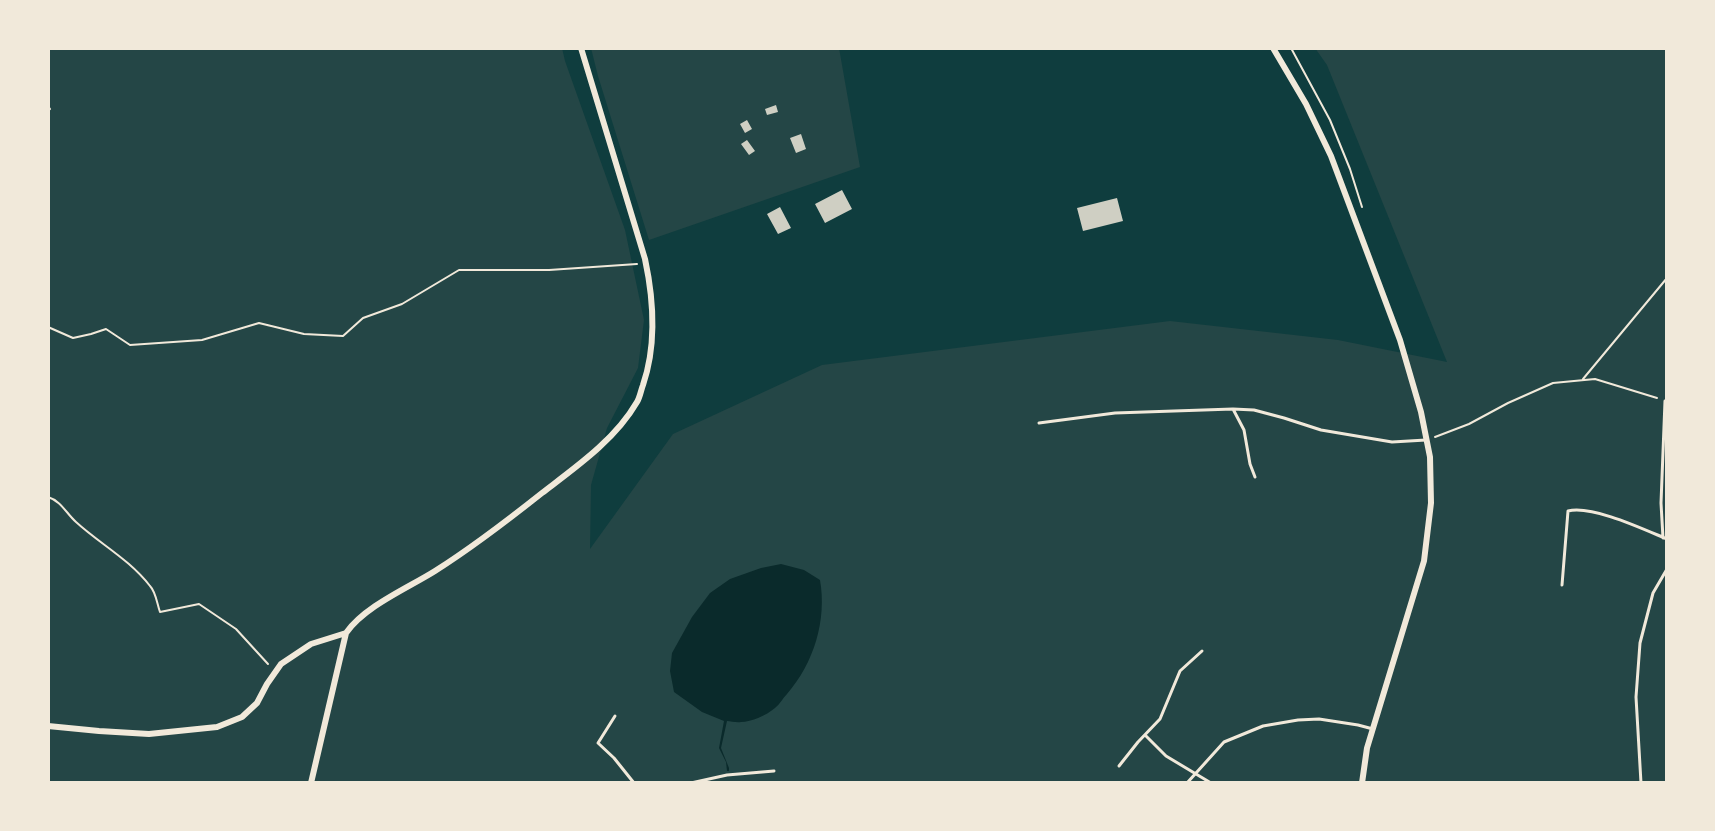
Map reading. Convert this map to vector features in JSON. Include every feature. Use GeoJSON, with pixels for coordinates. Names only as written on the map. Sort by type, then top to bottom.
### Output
{"type":"FeatureCollection","features":[{"type":"Feature","properties":{"kind":"street"},"geometry":{"type":"LineString","coordinates":[[311,783],[346,633],[352,625],[392,596],[492,533],[613,435],[637,401],[649,367],[653,331],[652,293],[646,264],[580,48]]}},
{"type":"Feature","properties":{"kind":"street"},"geometry":{"type":"LineString","coordinates":[[1273,48],[1306,104],[1332,156],[1400,340],[1429,439],[1431,503],[1424,561],[1367,748],[1362,783]]}},
{"type":"Feature","properties":{"kind":"street"},"geometry":{"type":"LineString","coordinates":[[48,726],[149,734],[217,727],[242,717],[256,703],[281,664],[311,644],[346,633]]}},
{"type":"Feature","properties":{"kind":"lane"},"geometry":{"type":"LineString","coordinates":[[1665,401],[1661,503],[1665,539]]}},
{"type":"Feature","properties":{"kind":"lane"},"geometry":{"type":"LineString","coordinates":[[1233,409],[1244,430],[1250,464],[1256,477]]}},
{"type":"Feature","properties":{"kind":"lane"},"geometry":{"type":"LineString","coordinates":[[1040,423],[1115,413],[1233,409],[1254,410],[1284,417],[1321,430],[1392,442],[1429,439]]}},
{"type":"Feature","properties":{"kind":"lane"},"geometry":{"type":"LineString","coordinates":[[1562,585],[1568,511],[1584,509],[1638,527],[1665,539]]}},
{"type":"Feature","properties":{"kind":"lane"},"geometry":{"type":"LineString","coordinates":[[1641,783],[1636,697],[1640,643],[1653,594],[1667,569]]}},
{"type":"Feature","properties":{"kind":"lane"},"geometry":{"type":"LineString","coordinates":[[1119,766],[1160,719],[1180,671],[1202,651]]}},
{"type":"Feature","properties":{"kind":"lane"},"geometry":{"type":"LineString","coordinates":[[615,716],[598,743],[614,758],[634,783]]}},
{"type":"Feature","properties":{"kind":"lane"},"geometry":{"type":"LineString","coordinates":[[1187,783],[1224,742],[1263,726],[1319,719],[1373,729]]}},
{"type":"Feature","properties":{"kind":"lane"},"geometry":{"type":"LineString","coordinates":[[1145,735],[1166,756],[1210,783]]}},
{"type":"Feature","properties":{"kind":"lane"},"geometry":{"type":"LineString","coordinates":[[691,783],[728,775],[774,771]]}},
{"type":"Feature","properties":{"kind":"path"},"geometry":{"type":"LineString","coordinates":[[1291,48],[1330,120],[1350,169],[1363,213]]}},
{"type":"Feature","properties":{"kind":"path"},"geometry":{"type":"LineString","coordinates":[[48,327],[73,338],[106,329],[130,345],[202,340],[259,323],[304,334],[343,336],[363,318],[402,304],[459,270],[549,270],[646,264]]}},
{"type":"Feature","properties":{"kind":"path"},"geometry":{"type":"LineString","coordinates":[[1582,380],[1667,278]]}},
{"type":"Feature","properties":{"kind":"path"},"geometry":{"type":"LineString","coordinates":[[1429,439],[1469,424],[1552,383],[1595,379],[1665,401]]}},
{"type":"Feature","properties":{"kind":"path"},"geometry":{"type":"LineString","coordinates":[[48,497],[129,562],[153,588],[160,612],[200,604],[236,629],[276,672]]}},
{"type":"Feature","properties":{"kind":"shaded area"},"geometry":{"type":"Polygon","coordinates":[[[48,48],[562,48],[625,230],[644,320],[638,368],[607,428],[591,485],[590,549],[673,434],[822,365],[1170,321],[1338,340],[1447,362],[1327,65],[1315,48],[1667,48],[1667,783],[48,783],[48,48]]]}},
{"type":"Feature","properties":{"kind":"shaded area"},"geometry":{"type":"Polygon","coordinates":[[[591,48],[839,48],[860,167],[649,240],[591,48]]]}},
{"type":"Feature","properties":{"kind":"shaded area"},"geometry":{"type":"Polygon","coordinates":[[[781,564],[804,570],[820,580],[822,610],[820,625],[805,669],[777,706],[763,716],[749,721],[727,721],[721,748],[729,768],[727,771],[726,762],[719,748],[724,721],[702,712],[674,692],[670,671],[672,653],[692,617],[710,593],[730,579],[761,568],[781,564]]]}},
{"type":"Feature","properties":{"kind":"building"},"geometry":{"type":"Polygon","coordinates":[[[776,105],[778,112],[767,115],[765,109],[776,105]]]}},
{"type":"Feature","properties":{"kind":"building"},"geometry":{"type":"Polygon","coordinates":[[[747,120],[752,129],[745,133],[740,124],[747,120]]]}},
{"type":"Feature","properties":{"kind":"building"},"geometry":{"type":"Polygon","coordinates":[[[801,134],[806,149],[796,153],[790,138],[801,134]]]}},
{"type":"Feature","properties":{"kind":"building"},"geometry":{"type":"Polygon","coordinates":[[[747,140],[755,151],[749,155],[741,144],[747,140]]]}},
{"type":"Feature","properties":{"kind":"building"},"geometry":{"type":"Polygon","coordinates":[[[842,190],[852,209],[825,223],[815,204],[842,190]]]}},
{"type":"Feature","properties":{"kind":"building"},"geometry":{"type":"Polygon","coordinates":[[[1117,198],[1123,221],[1083,231],[1077,208],[1117,198]]]}},
{"type":"Feature","properties":{"kind":"building"},"geometry":{"type":"Polygon","coordinates":[[[780,207],[791,228],[778,234],[767,214],[780,207]]]}}]}
